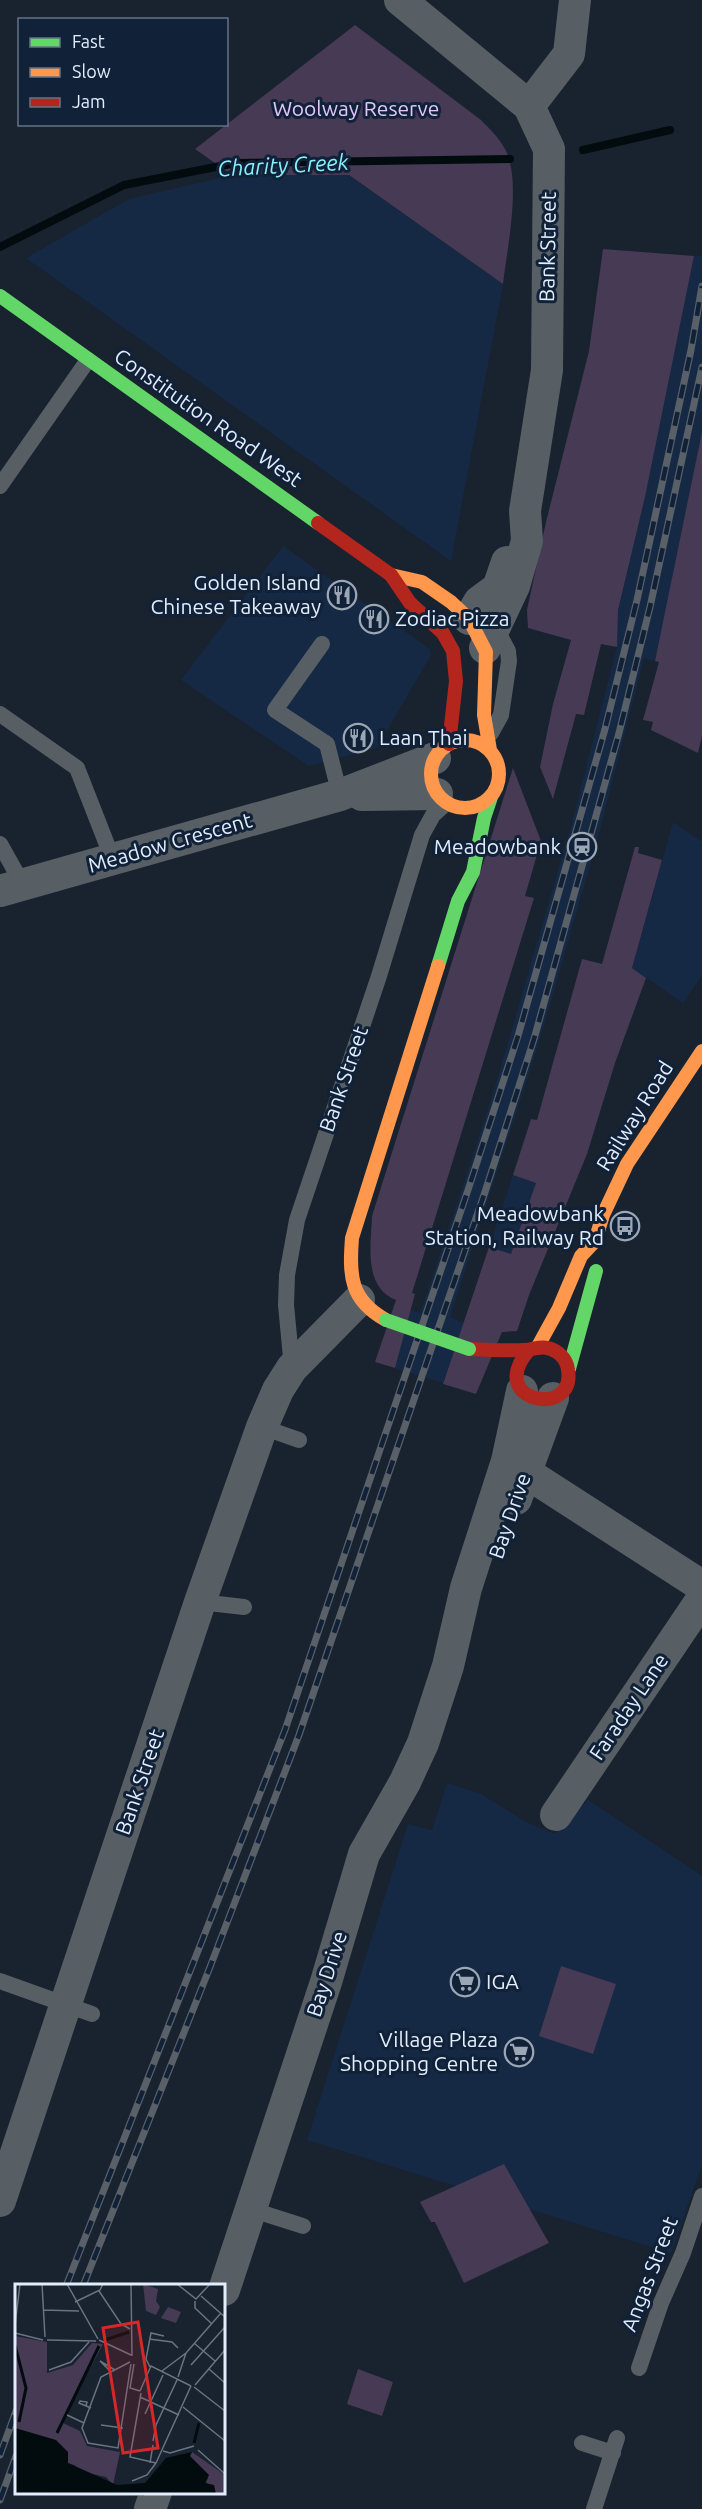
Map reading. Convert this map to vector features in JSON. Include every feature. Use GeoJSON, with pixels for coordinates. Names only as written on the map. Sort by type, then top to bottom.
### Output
{"type":"FeatureCollection","features":[{"type":"Feature","properties":{"kind":"main road","name":"Constitution Road West"},"geometry":{"type":"LineString","coordinates":[[0,296],[391,574],[422,582],[451,602],[467,636]]}},
{"type":"Feature","properties":{"kind":"main road","name":"Constitution Road West"},"geometry":{"type":"LineString","coordinates":[[391,574],[410,603],[467,636]]}},
{"type":"Feature","properties":{"kind":"main road"},"geometry":{"type":"LineString","coordinates":[[460,821],[431,779],[442,751],[467,636]]}},
{"type":"Feature","properties":{"kind":"main road"},"geometry":{"type":"LineString","coordinates":[[442,751],[461,741],[489,745],[499,768],[499,778],[484,818],[473,872],[458,901],[356,1222],[351,1246],[351,1271],[359,1300],[366,1309],[386,1320],[469,1348],[495,1350],[544,1347],[560,1354],[568,1369],[566,1386],[553,1398],[536,1400],[515,1382],[518,1361],[533,1349]]}},
{"type":"Feature","properties":{"kind":"main road"},"geometry":{"type":"LineString","coordinates":[[446,801],[474,807],[491,797]]}},
{"type":"Feature","properties":{"kind":"main road"},"geometry":{"type":"LineString","coordinates":[[458,901],[462,851]]}},
{"type":"Feature","properties":{"kind":"main road","name":"Railway Road"},"geometry":{"type":"LineString","coordinates":[[533,1349],[560,1308],[581,1256],[596,1240],[607,1206],[627,1164],[702,1051]]}},
{"type":"Feature","properties":{"kind":"main road","name":"Railway Road"},"geometry":{"type":"LineString","coordinates":[[568,1369],[599,1261],[596,1240]]}},
{"type":"Feature","properties":{"kind":"main road"},"geometry":{"type":"LineString","coordinates":[[469,1348],[490,1365]]}},
{"type":"Feature","properties":{"kind":"street"},"geometry":{"type":"LineString","coordinates":[[400,0],[529,106],[569,54],[575,0]]}},
{"type":"Feature","properties":{"kind":"street","name":"Bank Street"},"geometry":{"type":"LineString","coordinates":[[467,636],[479,602],[498,588],[512,539],[525,510],[547,358],[549,149],[529,106]]}},
{"type":"Feature","properties":{"kind":"street","name":"Meadow Crescent"},"geometry":{"type":"LineString","coordinates":[[12,888],[340,795],[442,751]]}},
{"type":"Feature","properties":{"kind":"street","name":"Meadow Crescent"},"geometry":{"type":"LineString","coordinates":[[340,795],[446,801]]}},
{"type":"Feature","properties":{"kind":"street","name":"Bank Street"},"geometry":{"type":"LineString","coordinates":[[0,2201],[78,2009],[200,1602],[262,1427],[278,1390],[292,1368],[359,1300]]}},
{"type":"Feature","properties":{"kind":"street","name":"Bay Drive"},"geometry":{"type":"LineString","coordinates":[[515,1382],[516,1467]]}},
{"type":"Feature","properties":{"kind":"street","name":"Bay Drive"},"geometry":{"type":"LineString","coordinates":[[225,2287],[326,1982],[364,1854],[405,1782],[423,1743],[448,1666],[466,1588],[516,1467],[553,1398]]}},
{"type":"Feature","properties":{"kind":"street"},"geometry":{"type":"LineString","coordinates":[[516,1467],[702,1586]]}},
{"type":"Feature","properties":{"kind":"street","name":"Faraday Lane"},"geometry":{"type":"LineString","coordinates":[[556,1815],[702,1599]]}},
{"type":"Feature","properties":{"kind":"street"},"geometry":{"type":"LineString","coordinates":[[150,2509],[156,2494]]}},
{"type":"Feature","properties":{"kind":"lane"},"geometry":{"type":"LineString","coordinates":[[0,486],[88,360]]}},
{"type":"Feature","properties":{"kind":"lane"},"geometry":{"type":"LineString","coordinates":[[467,636],[508,651],[501,715],[489,745]]}},
{"type":"Feature","properties":{"kind":"lane"},"geometry":{"type":"LineString","coordinates":[[322,644],[275,710],[327,744],[340,795]]}},
{"type":"Feature","properties":{"kind":"lane"},"geometry":{"type":"LineString","coordinates":[[0,714],[77,768],[113,860]]}},
{"type":"Feature","properties":{"kind":"lane","name":"Bank Street"},"geometry":{"type":"LineString","coordinates":[[292,1368],[286,1295],[297,1220],[379,976],[422,835],[433,815],[446,801]]}},
{"type":"Feature","properties":{"kind":"lane"},"geometry":{"type":"LineString","coordinates":[[0,844],[12,888]]}},
{"type":"Feature","properties":{"kind":"lane"},"geometry":{"type":"LineString","coordinates":[[262,1427],[298,1440]]}},
{"type":"Feature","properties":{"kind":"lane"},"geometry":{"type":"LineString","coordinates":[[200,1602],[244,1607]]}},
{"type":"Feature","properties":{"kind":"lane"},"geometry":{"type":"LineString","coordinates":[[0,1981],[78,2009]]}},
{"type":"Feature","properties":{"kind":"lane","name":"Angas Street"},"geometry":{"type":"LineString","coordinates":[[639,2368],[702,2196]]}},
{"type":"Feature","properties":{"kind":"lane"},"geometry":{"type":"LineString","coordinates":[[250,2209],[303,2226]]}},
{"type":"Feature","properties":{"kind":"lane"},"geometry":{"type":"LineString","coordinates":[[582,2443],[615,2445],[594,2509]]}},
{"type":"Feature","properties":{"kind":"shaded area"},"geometry":{"type":"Polygon","coordinates":[[[232,175],[348,175],[503,284],[451,561],[26,258],[129,199],[232,175]]]}},
{"type":"Feature","properties":{"kind":"shaded area"},"geometry":{"type":"Polygon","coordinates":[[[694,256],[702,256],[702,432],[655,661],[644,658],[599,834],[541,1036],[450,1317],[464,1323],[443,1383],[395,1368],[410,1310],[420,1313],[463,1186],[498,1077],[571,826],[617,647],[618,610],[645,497],[694,256]]]}},
{"type":"Feature","properties":{"kind":"shaded area"},"geometry":{"type":"Polygon","coordinates":[[[283,546],[430,649],[431,655],[377,748],[309,766],[181,680],[283,546]]]}},
{"type":"Feature","properties":{"kind":"shaded area"},"geometry":{"type":"Polygon","coordinates":[[[673,822],[702,842],[702,975],[683,1003],[632,968],[673,822]]]}},
{"type":"Feature","properties":{"kind":"shaded area"},"geometry":{"type":"Polygon","coordinates":[[[513,1175],[536,1183],[511,1255],[489,1247],[513,1175]]]}},
{"type":"Feature","properties":{"kind":"shaded area","name":"Village Plaza Shopping Centre"},"geometry":{"type":"Polygon","coordinates":[[[447,1783],[481,1794],[526,1822],[555,1834],[588,1800],[702,1876],[702,2165],[671,2253],[307,2140],[408,1824],[432,1830],[447,1783]]]}},
{"type":"Feature","properties":{"kind":"green space","name":"Woolway Reserve"},"geometry":{"type":"Polygon","coordinates":[[[355,25],[481,120],[505,149],[510,162],[513,196],[503,284],[349,175],[232,175],[195,149],[225,126],[228,126],[228,123],[355,25]]]}},
{"type":"Feature","properties":{"kind":"green space"},"geometry":{"type":"Polygon","coordinates":[[[603,249],[694,256],[645,497],[618,610],[617,647],[601,644],[584,715],[576,714],[553,799],[540,767],[553,704],[571,640],[528,628],[527,610],[546,522],[589,351],[603,249]]]}},
{"type":"Feature","properties":{"kind":"green space"},"geometry":{"type":"Polygon","coordinates":[[[702,432],[702,736],[698,753],[651,730],[653,722],[643,720],[659,662],[655,661],[702,432]]]}},
{"type":"Feature","properties":{"kind":"green space"},"geometry":{"type":"Polygon","coordinates":[[[513,768],[541,841],[525,896],[534,898],[412,1293],[415,1294],[395,1368],[375,1362],[396,1300],[385,1294],[374,1275],[370,1252],[372,1216],[513,768]]]}},
{"type":"Feature","properties":{"kind":"green space"},"geometry":{"type":"Polygon","coordinates":[[[635,847],[639,847],[638,853],[662,860],[632,968],[646,978],[615,1063],[587,1154],[529,1295],[517,1331],[502,1332],[476,1394],[443,1384],[489,1247],[511,1254],[536,1183],[513,1175],[531,1119],[537,1120],[582,959],[602,964],[635,847]]]}},
{"type":"Feature","properties":{"kind":"green space"},"geometry":{"type":"Polygon","coordinates":[[[561,1966],[616,1984],[593,2054],[539,2036],[561,1966]]]}},
{"type":"Feature","properties":{"kind":"green space"},"geometry":{"type":"Polygon","coordinates":[[[504,2164],[549,2243],[464,2283],[435,2222],[431,2222],[420,2202],[504,2164]]]}},
{"type":"Feature","properties":{"kind":"green space"},"geometry":{"type":"Polygon","coordinates":[[[358,2369],[393,2382],[382,2416],[347,2404],[358,2369]]]}},
{"type":"Feature","properties":{"kind":"waterway"},"geometry":{"type":"LineString","coordinates":[[583,150],[670,130]]}},
{"type":"Feature","properties":{"kind":"waterway","name":"Charity Creek"},"geometry":{"type":"LineString","coordinates":[[0,247],[124,185],[236,163],[510,159]]}},
{"type":"Feature","properties":{"kind":"railway"},"geometry":{"type":"LineString","coordinates":[[67,2284],[285,1730],[518,1036],[605,729],[637,600],[691,350],[702,286]]}},
{"type":"Feature","properties":{"kind":"railway"},"geometry":{"type":"LineString","coordinates":[[84,2284],[210,1967],[299,1735],[485,1192],[534,1039],[619,733],[650,607],[702,367]]}},
{"type":"Feature","properties":{"kind":"railway"},"geometry":{"type":"LineString","coordinates":[[0,2455],[15,2414]]}},
{"type":"Feature","properties":{"kind":"railway"},"geometry":{"type":"LineString","coordinates":[[0,2500],[15,2459]]}},
{"type":"Feature","properties":{"kind":"traffic: fast"},"geometry":{"type":"LineString","coordinates":[[0,296],[318,523]]}},
{"type":"Feature","properties":{"kind":"traffic: fast"},"geometry":{"type":"LineString","coordinates":[[438,966],[458,901],[473,872],[484,818],[491,797]]}},
{"type":"Feature","properties":{"kind":"traffic: fast"},"geometry":{"type":"LineString","coordinates":[[569,1369],[596,1271]]}},
{"type":"Feature","properties":{"kind":"traffic: fast"},"geometry":{"type":"LineString","coordinates":[[386,1320],[469,1349]]}},
{"type":"Feature","properties":{"kind":"traffic: slow"},"geometry":{"type":"LineString","coordinates":[[391,575],[422,582],[451,602],[469,619],[486,652],[484,715],[490,750]]}},
{"type":"Feature","properties":{"kind":"traffic: slow"},"geometry":{"type":"LineString","coordinates":[[465,740],[478,743],[489,750],[496,761],[499,774],[496,787],[489,798],[478,805],[465,808],[452,805],[441,798],[434,787],[431,774],[434,761],[441,750],[452,743],[465,740]]}},
{"type":"Feature","properties":{"kind":"traffic: slow"},"geometry":{"type":"LineString","coordinates":[[386,1320],[365,1304],[354,1286],[351,1264],[352,1238],[438,966]]}},
{"type":"Feature","properties":{"kind":"traffic: slow"},"geometry":{"type":"LineString","coordinates":[[537,1348],[559,1308],[581,1256],[595,1241],[603,1215],[627,1164],[702,1051]]}},
{"type":"Feature","properties":{"kind":"traffic: jam"},"geometry":{"type":"LineString","coordinates":[[318,523],[391,575],[410,603],[443,633],[453,651],[456,681],[449,744]]}},
{"type":"Feature","properties":{"kind":"traffic: jam"},"geometry":{"type":"LineString","coordinates":[[469,1349],[544,1348],[555,1351],[564,1359],[568,1370],[567,1385],[559,1395],[547,1399],[535,1398],[524,1392],[517,1382],[518,1368],[529,1350]]}},
{"type":"Feature","properties":{"kind":"place","name":"Golden Island Chinese Takeaway"},"geometry":{"type":"Point","coordinates":[342,595]}},
{"type":"Feature","properties":{"kind":"place","name":"Zodiac Pizza"},"geometry":{"type":"Point","coordinates":[374,619]}},
{"type":"Feature","properties":{"kind":"place","name":"Laan Thai"},"geometry":{"type":"Point","coordinates":[358,738]}},
{"type":"Feature","properties":{"kind":"place","name":"Meadowbank"},"geometry":{"type":"Point","coordinates":[582,847]}},
{"type":"Feature","properties":{"kind":"place","name":"Meadowbank Station, Railway Rd"},"geometry":{"type":"Point","coordinates":[625,1226]}},
{"type":"Feature","properties":{"kind":"place","name":"IGA"},"geometry":{"type":"Point","coordinates":[465,1982]}},
{"type":"Feature","properties":{"kind":"place","name":"Village Plaza Shopping Centre"},"geometry":{"type":"Point","coordinates":[519,2052]}}]}
